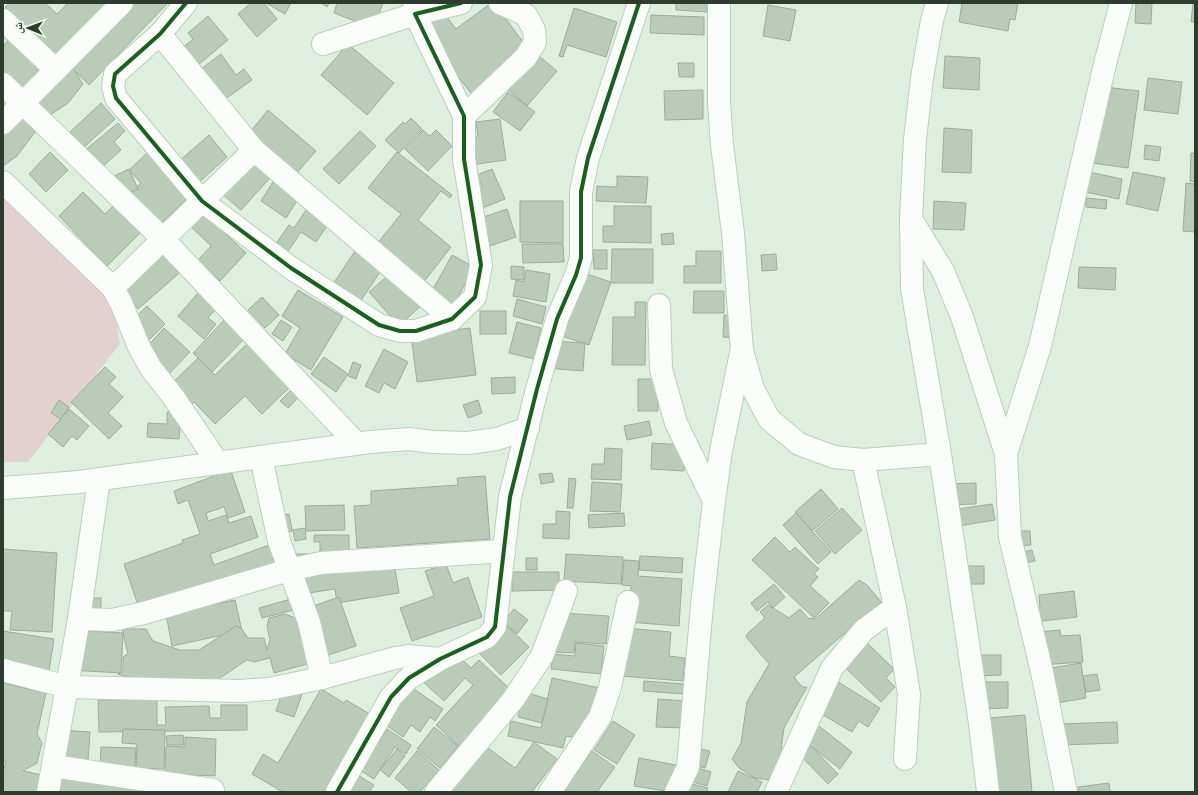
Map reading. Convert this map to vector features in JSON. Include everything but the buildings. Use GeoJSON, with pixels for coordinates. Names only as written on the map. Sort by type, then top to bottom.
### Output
{"type":"FeatureCollection","features":[{"type":"Feature","properties":{"kind":"street"},"geometry":{"type":"LineString","coordinates":[[3,123],[122,3]]}},
{"type":"Feature","properties":{"kind":"street"},"geometry":{"type":"LineString","coordinates":[[186,3],[160,34],[115,74],[113,86],[116,98],[202,201],[291,268],[379,325],[400,331],[416,331],[452,319],[475,297],[481,265],[464,159],[464,116],[414,9]]}},
{"type":"Feature","properties":{"kind":"street"},"geometry":{"type":"LineString","coordinates":[[323,44],[414,9],[461,3]]}},
{"type":"Feature","properties":{"kind":"street"},"geometry":{"type":"LineString","coordinates":[[464,116],[526,57],[535,42],[534,30],[526,15],[500,3]]}},
{"type":"Feature","properties":{"kind":"street"},"geometry":{"type":"LineString","coordinates":[[337,792],[391,697],[409,678],[440,659],[487,637],[495,627],[510,497],[537,389],[557,319],[581,258],[581,192],[588,158],[639,3]]}},
{"type":"Feature","properties":{"kind":"street"},"geometry":{"type":"LineString","coordinates":[[937,3],[932,20],[922,78],[915,139],[911,220],[912,289],[940,454],[980,724],[988,792]]}},
{"type":"Feature","properties":{"kind":"street"},"geometry":{"type":"LineString","coordinates":[[1006,454],[1040,346],[1103,72],[1121,3]]}},
{"type":"Feature","properties":{"kind":"street"},"geometry":{"type":"LineString","coordinates":[[721,6],[719,103],[722,145],[733,233],[742,350],[753,389],[769,419],[799,444],[834,457],[863,460],[940,454]]}},
{"type":"Feature","properties":{"kind":"street"},"geometry":{"type":"LineString","coordinates":[[3,20],[56,70]]}},
{"type":"Feature","properties":{"kind":"street"},"geometry":{"type":"LineString","coordinates":[[160,34],[254,150],[452,319]]}},
{"type":"Feature","properties":{"kind":"street"},"geometry":{"type":"LineString","coordinates":[[3,84],[163,239],[357,444]]}},
{"type":"Feature","properties":{"kind":"street"},"geometry":{"type":"LineString","coordinates":[[113,288],[254,150]]}},
{"type":"Feature","properties":{"kind":"street"},"geometry":{"type":"LineString","coordinates":[[3,182],[113,288],[122,305],[139,347],[150,367],[174,398],[218,463]]}},
{"type":"Feature","properties":{"kind":"street"},"geometry":{"type":"LineString","coordinates":[[911,220],[943,271],[962,317],[1006,454],[1010,537],[1042,672],[1066,792]]}},
{"type":"Feature","properties":{"kind":"street"},"geometry":{"type":"LineString","coordinates":[[659,305],[661,369],[676,424],[714,501]]}},
{"type":"Feature","properties":{"kind":"street"},"geometry":{"type":"LineString","coordinates":[[676,792],[688,767],[702,605],[714,501],[721,451],[742,350]]}},
{"type":"Feature","properties":{"kind":"street"},"geometry":{"type":"LineString","coordinates":[[3,488],[99,479],[357,444],[409,439],[433,442],[468,443],[496,439],[528,428]]}},
{"type":"Feature","properties":{"kind":"street"},"geometry":{"type":"LineString","coordinates":[[261,457],[279,541],[309,622],[322,678]]}},
{"type":"Feature","properties":{"kind":"street"},"geometry":{"type":"LineString","coordinates":[[863,460],[895,606],[909,694],[905,759]]}},
{"type":"Feature","properties":{"kind":"street"},"geometry":{"type":"LineString","coordinates":[[48,792],[68,687],[99,479]]}},
{"type":"Feature","properties":{"kind":"street"},"geometry":{"type":"LineString","coordinates":[[79,619],[112,620],[144,613],[289,570],[321,563],[504,551]]}},
{"type":"Feature","properties":{"kind":"street"},"geometry":{"type":"LineString","coordinates":[[436,792],[513,700],[542,656],[566,591]]}},
{"type":"Feature","properties":{"kind":"street"},"geometry":{"type":"LineString","coordinates":[[550,792],[600,717],[610,686],[628,602]]}},
{"type":"Feature","properties":{"kind":"street"},"geometry":{"type":"LineString","coordinates":[[776,792],[832,668],[864,630],[895,606]]}},
{"type":"Feature","properties":{"kind":"street"},"geometry":{"type":"LineString","coordinates":[[3,670],[68,687],[240,691],[269,688],[322,678],[395,658],[408,656],[440,659]]}},
{"type":"Feature","properties":{"kind":"street"},"geometry":{"type":"LineString","coordinates":[[53,766],[213,790]]}},
{"type":"Feature","properties":{"kind":"shaded area"},"geometry":{"type":"Polygon","coordinates":[[[3,196],[98,281],[112,307],[120,344],[28,462],[3,462],[3,196]]]}},
{"type":"Feature","properties":{"kind":"cycle path"},"geometry":{"type":"LineString","coordinates":[[186,3],[160,34],[115,74],[113,86],[116,98],[202,201],[291,268],[379,325],[400,331],[416,331],[452,319],[475,297],[481,265],[464,159],[464,116],[415,14],[461,3]]}},
{"type":"Feature","properties":{"kind":"cycle path"},"geometry":{"type":"LineString","coordinates":[[337,792],[391,697],[409,678],[440,659],[487,637],[495,627],[510,497],[537,389],[557,319],[576,275],[581,258],[581,192],[588,158],[639,3]]}}]}
